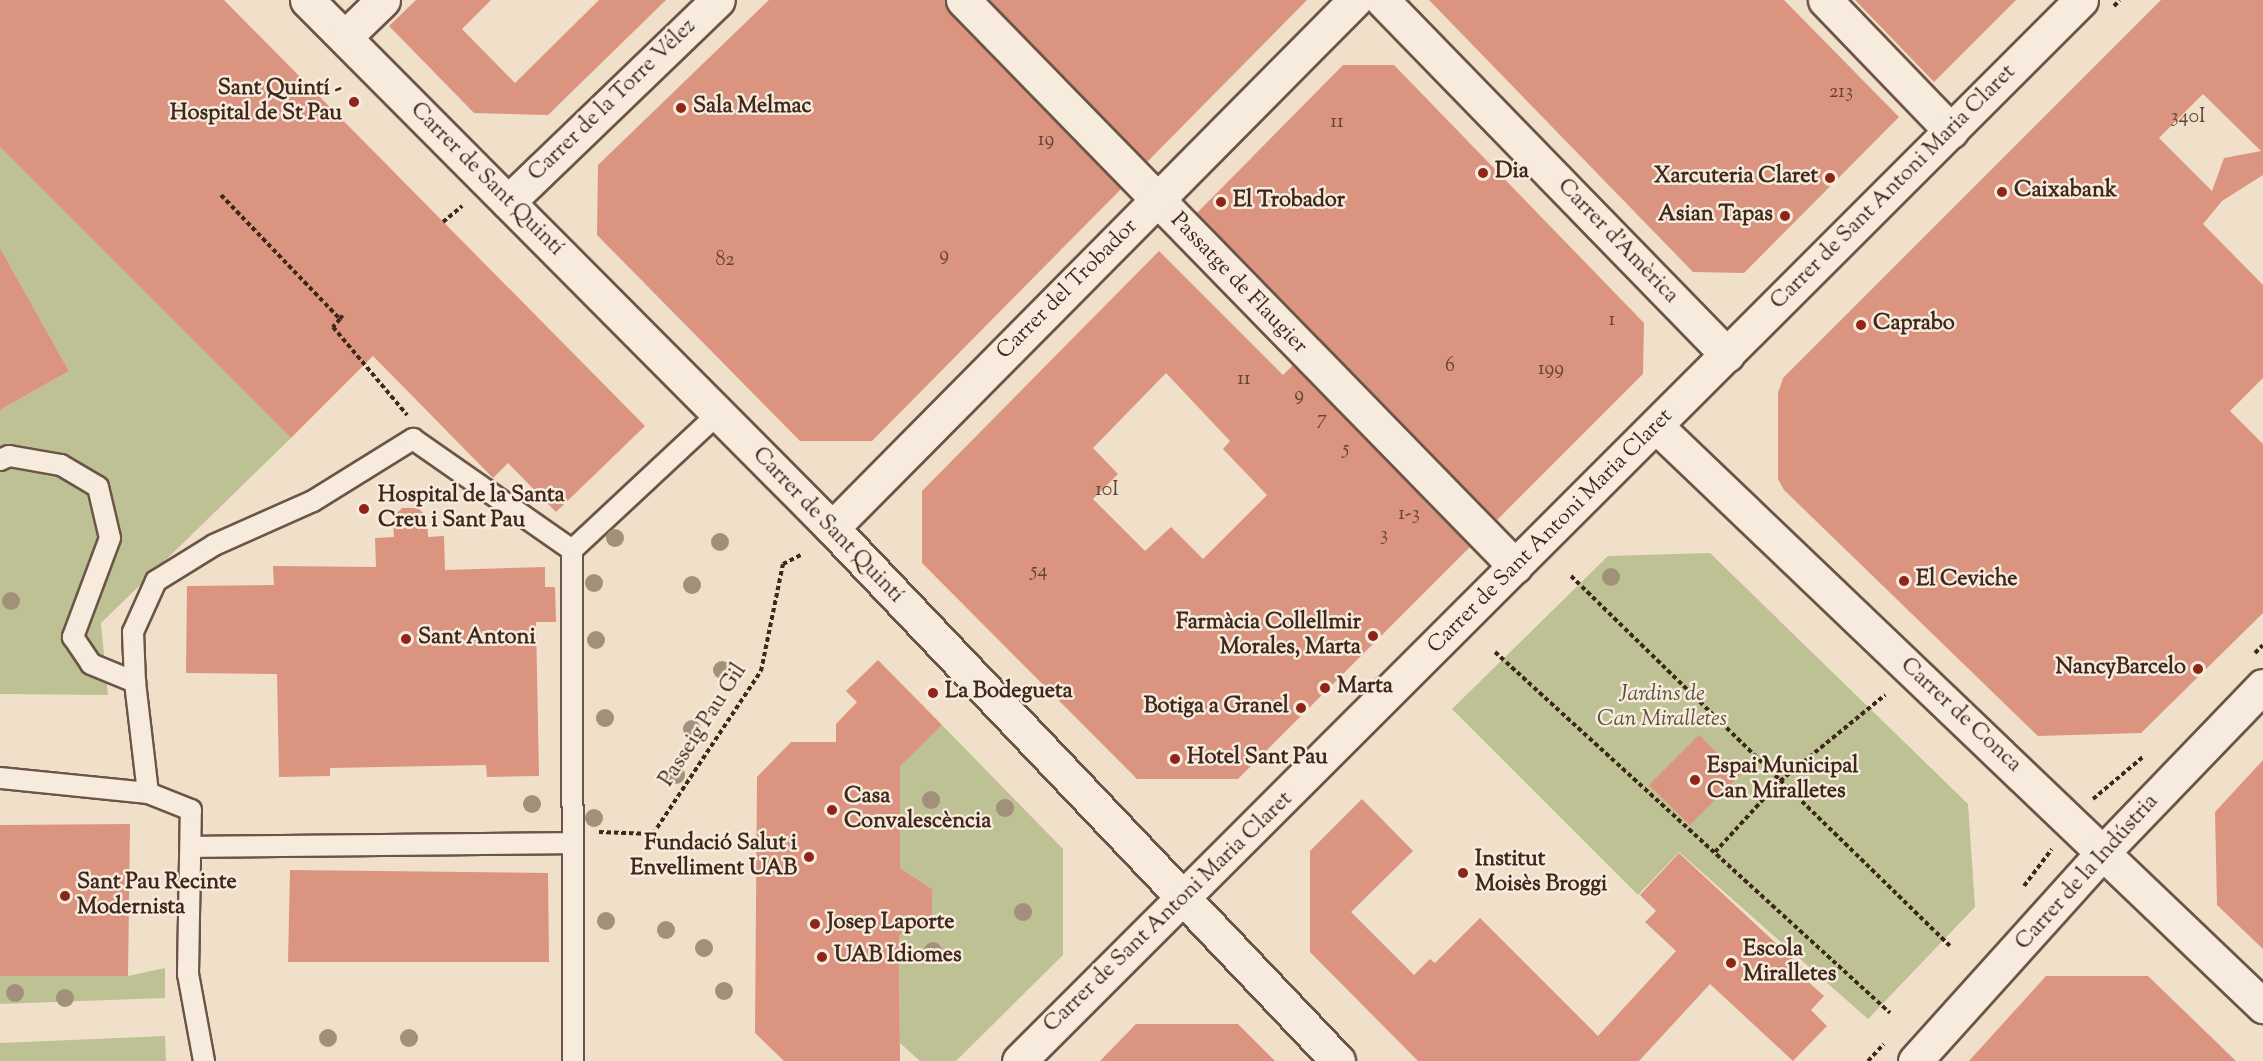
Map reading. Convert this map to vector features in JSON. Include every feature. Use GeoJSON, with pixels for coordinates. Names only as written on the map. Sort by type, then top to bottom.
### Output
{"type":"FeatureCollection","features":[{"type":"Feature","properties":{"kind":"street","name":"Carrer de Sant Quintí"},"geometry":{"type":"LineString","coordinates":[[307,0],[832,528],[1184,902],[1338,1061]]}},
{"type":"Feature","properties":{"kind":"street"},"geometry":{"type":"LineString","coordinates":[[345,37],[383,0]]}},
{"type":"Feature","properties":{"kind":"street","name":"Carrer de la Torre Vélez"},"geometry":{"type":"LineString","coordinates":[[508,202],[718,0]]}},
{"type":"Feature","properties":{"kind":"street","name":"Passatge de Flaugier"},"geometry":{"type":"LineString","coordinates":[[963,0],[1515,566]]}},
{"type":"Feature","properties":{"kind":"street","name":"Carrer del Trobador"},"geometry":{"type":"LineString","coordinates":[[832,528],[1355,0]]}},
{"type":"Feature","properties":{"kind":"street","name":"Carrer d'Amèrica"},"geometry":{"type":"LineString","coordinates":[[1382,0],[1727,355]]}},
{"type":"Feature","properties":{"kind":"street"},"geometry":{"type":"LineString","coordinates":[[1825,0],[1952,130]]}},
{"type":"Feature","properties":{"kind":"street","name":"Carrer de Sant Antoni Maria Claret"},"geometry":{"type":"LineString","coordinates":[[1019,1061],[1184,902],[1515,566],[2081,0]]}},
{"type":"Feature","properties":{"kind":"street","name":"Carrer de Conca"},"geometry":{"type":"LineString","coordinates":[[1656,426],[2104,851],[2263,1006]]}},
{"type":"Feature","properties":{"kind":"street","name":"Carrer de la Indústria"},"geometry":{"type":"LineString","coordinates":[[1915,1061],[2104,851],[2263,686]]}},
{"type":"Feature","properties":{"kind":"lane"},"geometry":{"type":"LineString","coordinates":[[573,1061],[572,550],[718,414]]}},
{"type":"Feature","properties":{"kind":"lane"},"geometry":{"type":"LineString","coordinates":[[148,793],[135,682],[133,632],[156,581],[214,545],[313,501],[413,439],[572,550]]}},
{"type":"Feature","properties":{"kind":"lane"},"geometry":{"type":"LineString","coordinates":[[0,460],[9,456],[61,465],[98,487],[110,538],[73,637],[91,664],[135,682]]}},
{"type":"Feature","properties":{"kind":"lane"},"geometry":{"type":"LineString","coordinates":[[0,778],[148,793],[191,810],[188,974],[204,1061]]}},
{"type":"Feature","properties":{"kind":"lane"},"geometry":{"type":"LineString","coordinates":[[191,847],[573,843]]}},
{"type":"Feature","properties":{"kind":"path"},"geometry":{"type":"LineString","coordinates":[[221,195],[340,319]]}},
{"type":"Feature","properties":{"kind":"path"},"geometry":{"type":"LineString","coordinates":[[444,222],[462,206]]}},
{"type":"Feature","properties":{"kind":"path"},"geometry":{"type":"LineString","coordinates":[[344,313],[333,327],[405,408],[413,439]]}},
{"type":"Feature","properties":{"kind":"path","name":"Passeig Pau Gil"},"geometry":{"type":"LineString","coordinates":[[599,832],[653,834],[761,671],[783,564],[802,554]]}},
{"type":"Feature","properties":{"kind":"path"},"geometry":{"type":"LineString","coordinates":[[1571,576],[1950,946]]}},
{"type":"Feature","properties":{"kind":"path"},"geometry":{"type":"LineString","coordinates":[[1495,652],[1890,1012]]}},
{"type":"Feature","properties":{"kind":"path"},"geometry":{"type":"LineString","coordinates":[[1715,852],[1780,781],[1885,695]]}},
{"type":"Feature","properties":{"kind":"green space"},"geometry":{"type":"Polygon","coordinates":[[[0,147],[291,438],[101,623],[108,695],[0,694],[0,410],[69,371],[0,248],[0,147]]]}},
{"type":"Feature","properties":{"kind":"green space","name":"Jardins de Can Miralletes"},"geometry":{"type":"Polygon","coordinates":[[[1710,553],[1968,804],[1975,907],[1868,1019],[1679,852],[1638,895],[1452,709],[1608,556],[1710,553]]]}},
{"type":"Feature","properties":{"kind":"green space"},"geometry":{"type":"Polygon","coordinates":[[[942,725],[1063,849],[1063,955],[956,1061],[920,1061],[900,1043],[899,935],[932,916],[932,889],[900,868],[900,762],[942,725]]]}},
{"type":"Feature","properties":{"kind":"green space"},"geometry":{"type":"Polygon","coordinates":[[[165,968],[165,998],[0,1004],[0,975],[128,976],[165,968]]]}},
{"type":"Feature","properties":{"kind":"green space"},"geometry":{"type":"Polygon","coordinates":[[[165,1036],[166,1061],[0,1061],[0,1043],[165,1036]]]}},
{"type":"Feature","properties":{"kind":"building"},"geometry":{"type":"Polygon","coordinates":[[[0,0],[224,0],[645,426],[556,512],[508,463],[493,478],[373,356],[291,438],[0,147],[0,0]]]}},
{"type":"Feature","properties":{"kind":"building"},"geometry":{"type":"Polygon","coordinates":[[[416,0],[491,0],[462,29],[515,83],[599,0],[666,0],[548,115],[474,113],[389,26],[416,0]]]}},
{"type":"Feature","properties":{"kind":"building"},"geometry":{"type":"Polygon","coordinates":[[[769,0],[945,0],[950,13],[1121,189],[872,441],[800,441],[597,235],[598,165],[769,0]]]}},
{"type":"Feature","properties":{"kind":"building"},"geometry":{"type":"Polygon","coordinates":[[[989,0],[1307,0],[1147,162],[989,0]]]}},
{"type":"Feature","properties":{"kind":"building"},"geometry":{"type":"Polygon","coordinates":[[[1429,0],[1784,0],[1899,117],[1744,273],[1693,272],[1429,0]]]}},
{"type":"Feature","properties":{"kind":"building"},"geometry":{"type":"Polygon","coordinates":[[[1855,0],[2016,0],[1934,82],[1855,0]]]}},
{"type":"Feature","properties":{"kind":"building"},"geometry":{"type":"Polygon","coordinates":[[[2161,0],[2263,0],[2263,175],[2222,201],[2203,224],[2263,285],[2263,378],[2230,411],[2263,444],[2263,613],[2141,733],[2038,736],[1784,490],[1778,479],[1778,393],[1783,378],[2161,0]],[[2203,94],[2159,138],[2212,191],[2224,158],[2261,151],[2203,94]]]}},
{"type":"Feature","properties":{"kind":"building"},"geometry":{"type":"Polygon","coordinates":[[[1343,65],[1394,65],[1644,323],[1643,374],[1497,520],[1197,213],[1343,65]]]}},
{"type":"Feature","properties":{"kind":"building"},"geometry":{"type":"Polygon","coordinates":[[[0,248],[69,371],[0,410],[0,248]]]}},
{"type":"Feature","properties":{"kind":"building"},"geometry":{"type":"Polygon","coordinates":[[[1159,251],[1283,375],[1293,365],[1470,547],[1238,779],[1137,779],[922,563],[922,491],[1159,251]],[[1166,373],[1093,448],[1118,474],[1093,499],[1145,551],[1171,527],[1203,559],[1267,495],[1223,449],[1230,441],[1166,373]]]}},
{"type":"Feature","properties":{"kind":"building"},"geometry":{"type":"Polygon","coordinates":[[[402,508],[418,508],[427,517],[428,537],[444,536],[445,570],[545,567],[545,587],[555,587],[556,622],[536,622],[539,776],[487,777],[486,765],[330,768],[330,776],[279,777],[277,674],[186,673],[187,586],[274,585],[273,566],[376,567],[375,538],[394,537],[393,517],[402,508]]]}},
{"type":"Feature","properties":{"kind":"building"},"geometry":{"type":"Polygon","coordinates":[[[878,660],[942,725],[900,766],[900,868],[932,889],[932,919],[899,935],[900,1061],[784,1061],[755,1033],[757,777],[791,742],[836,742],[836,724],[857,702],[846,691],[878,660]]]}},
{"type":"Feature","properties":{"kind":"building","name":"Espai Municipal Can Miralletes"},"geometry":{"type":"Polygon","coordinates":[[[1699,735],[1740,775],[1690,825],[1649,785],[1699,735]]]}},
{"type":"Feature","properties":{"kind":"building"},"geometry":{"type":"Polygon","coordinates":[[[2263,760],[2263,949],[2217,905],[2215,812],[2263,760]]]}},
{"type":"Feature","properties":{"kind":"building"},"geometry":{"type":"Polygon","coordinates":[[[1362,799],[1413,851],[1351,912],[1414,975],[1430,959],[1435,963],[1480,918],[1598,1036],[1676,951],[1645,922],[1656,911],[1640,895],[1679,853],[1810,975],[1806,980],[1824,996],[1811,1010],[1827,1026],[1793,1061],[1710,984],[1639,1061],[1418,1061],[1310,952],[1310,851],[1362,799]]]}},
{"type":"Feature","properties":{"kind":"building"},"geometry":{"type":"Polygon","coordinates":[[[130,824],[128,976],[0,976],[0,825],[130,824]]]}},
{"type":"Feature","properties":{"kind":"building"},"geometry":{"type":"Polygon","coordinates":[[[290,870],[548,873],[549,962],[288,962],[290,870]]]}},
{"type":"Feature","properties":{"kind":"building"},"geometry":{"type":"Polygon","coordinates":[[[2046,976],[2148,976],[2236,1061],[1969,1061],[2046,976]]]}},
{"type":"Feature","properties":{"kind":"building"},"geometry":{"type":"Polygon","coordinates":[[[1136,1024],[1238,1024],[1275,1061],[1100,1061],[1136,1024]]]}},
{"type":"Feature","properties":{"kind":"place","name":"Sant Quintí - Hospital de St Pau"},"geometry":{"type":"Point","coordinates":[354,102]}},
{"type":"Feature","properties":{"kind":"place","name":"Sala Melmac"},"geometry":{"type":"Point","coordinates":[681,108]}},
{"type":"Feature","properties":{"kind":"place","name":"Dia"},"geometry":{"type":"Point","coordinates":[1483,173]}},
{"type":"Feature","properties":{"kind":"place","name":"Xarcuteria Claret"},"geometry":{"type":"Point","coordinates":[1830,178]}},
{"type":"Feature","properties":{"kind":"place","name":"Caixabank"},"geometry":{"type":"Point","coordinates":[2002,192]}},
{"type":"Feature","properties":{"kind":"place","name":"El Trobador"},"geometry":{"type":"Point","coordinates":[1221,202]}},
{"type":"Feature","properties":{"kind":"place","name":"Asian Tapas"},"geometry":{"type":"Point","coordinates":[1785,216]}},
{"type":"Feature","properties":{"kind":"place","name":"Caprabo"},"geometry":{"type":"Point","coordinates":[1861,325]}},
{"type":"Feature","properties":{"kind":"place","name":"Hospital de la Santa Creu i Sant Pau"},"geometry":{"type":"Point","coordinates":[364,509]}},
{"type":"Feature","properties":{"kind":"place","name":"El Ceviche"},"geometry":{"type":"Point","coordinates":[1904,581]}},
{"type":"Feature","properties":{"kind":"place","name":"Farmàcia Collellmir Morales, Marta"},"geometry":{"type":"Point","coordinates":[1373,636]}},
{"type":"Feature","properties":{"kind":"place","name":"Sant Antoni"},"geometry":{"type":"Point","coordinates":[406,639]}},
{"type":"Feature","properties":{"kind":"place","name":"NancyBarcelo"},"geometry":{"type":"Point","coordinates":[2198,669]}},
{"type":"Feature","properties":{"kind":"place","name":"Marta"},"geometry":{"type":"Point","coordinates":[1325,688]}},
{"type":"Feature","properties":{"kind":"place","name":"La Bodegueta"},"geometry":{"type":"Point","coordinates":[933,693]}},
{"type":"Feature","properties":{"kind":"place","name":"Botiga a Granel"},"geometry":{"type":"Point","coordinates":[1301,708]}},
{"type":"Feature","properties":{"kind":"place","name":"Hotel Sant Pau"},"geometry":{"type":"Point","coordinates":[1175,759]}},
{"type":"Feature","properties":{"kind":"place","name":"Espai Municipal Can Miralletes"},"geometry":{"type":"Point","coordinates":[1695,780]}},
{"type":"Feature","properties":{"kind":"place","name":"Casa Convalescència"},"geometry":{"type":"Point","coordinates":[832,810]}},
{"type":"Feature","properties":{"kind":"place","name":"Fundació Salut i Envelliment UAB"},"geometry":{"type":"Point","coordinates":[809,857]}},
{"type":"Feature","properties":{"kind":"place","name":"Institut Moisès Broggi"},"geometry":{"type":"Point","coordinates":[1463,873]}},
{"type":"Feature","properties":{"kind":"place","name":"Sant Pau Recinte Modernista"},"geometry":{"type":"Point","coordinates":[65,896]}},
{"type":"Feature","properties":{"kind":"place","name":"Josep Laporte"},"geometry":{"type":"Point","coordinates":[815,924]}},
{"type":"Feature","properties":{"kind":"place","name":"UAB Idiomes"},"geometry":{"type":"Point","coordinates":[822,957]}},
{"type":"Feature","properties":{"kind":"place","name":"Escola Miralletes"},"geometry":{"type":"Point","coordinates":[1731,963]}}]}
